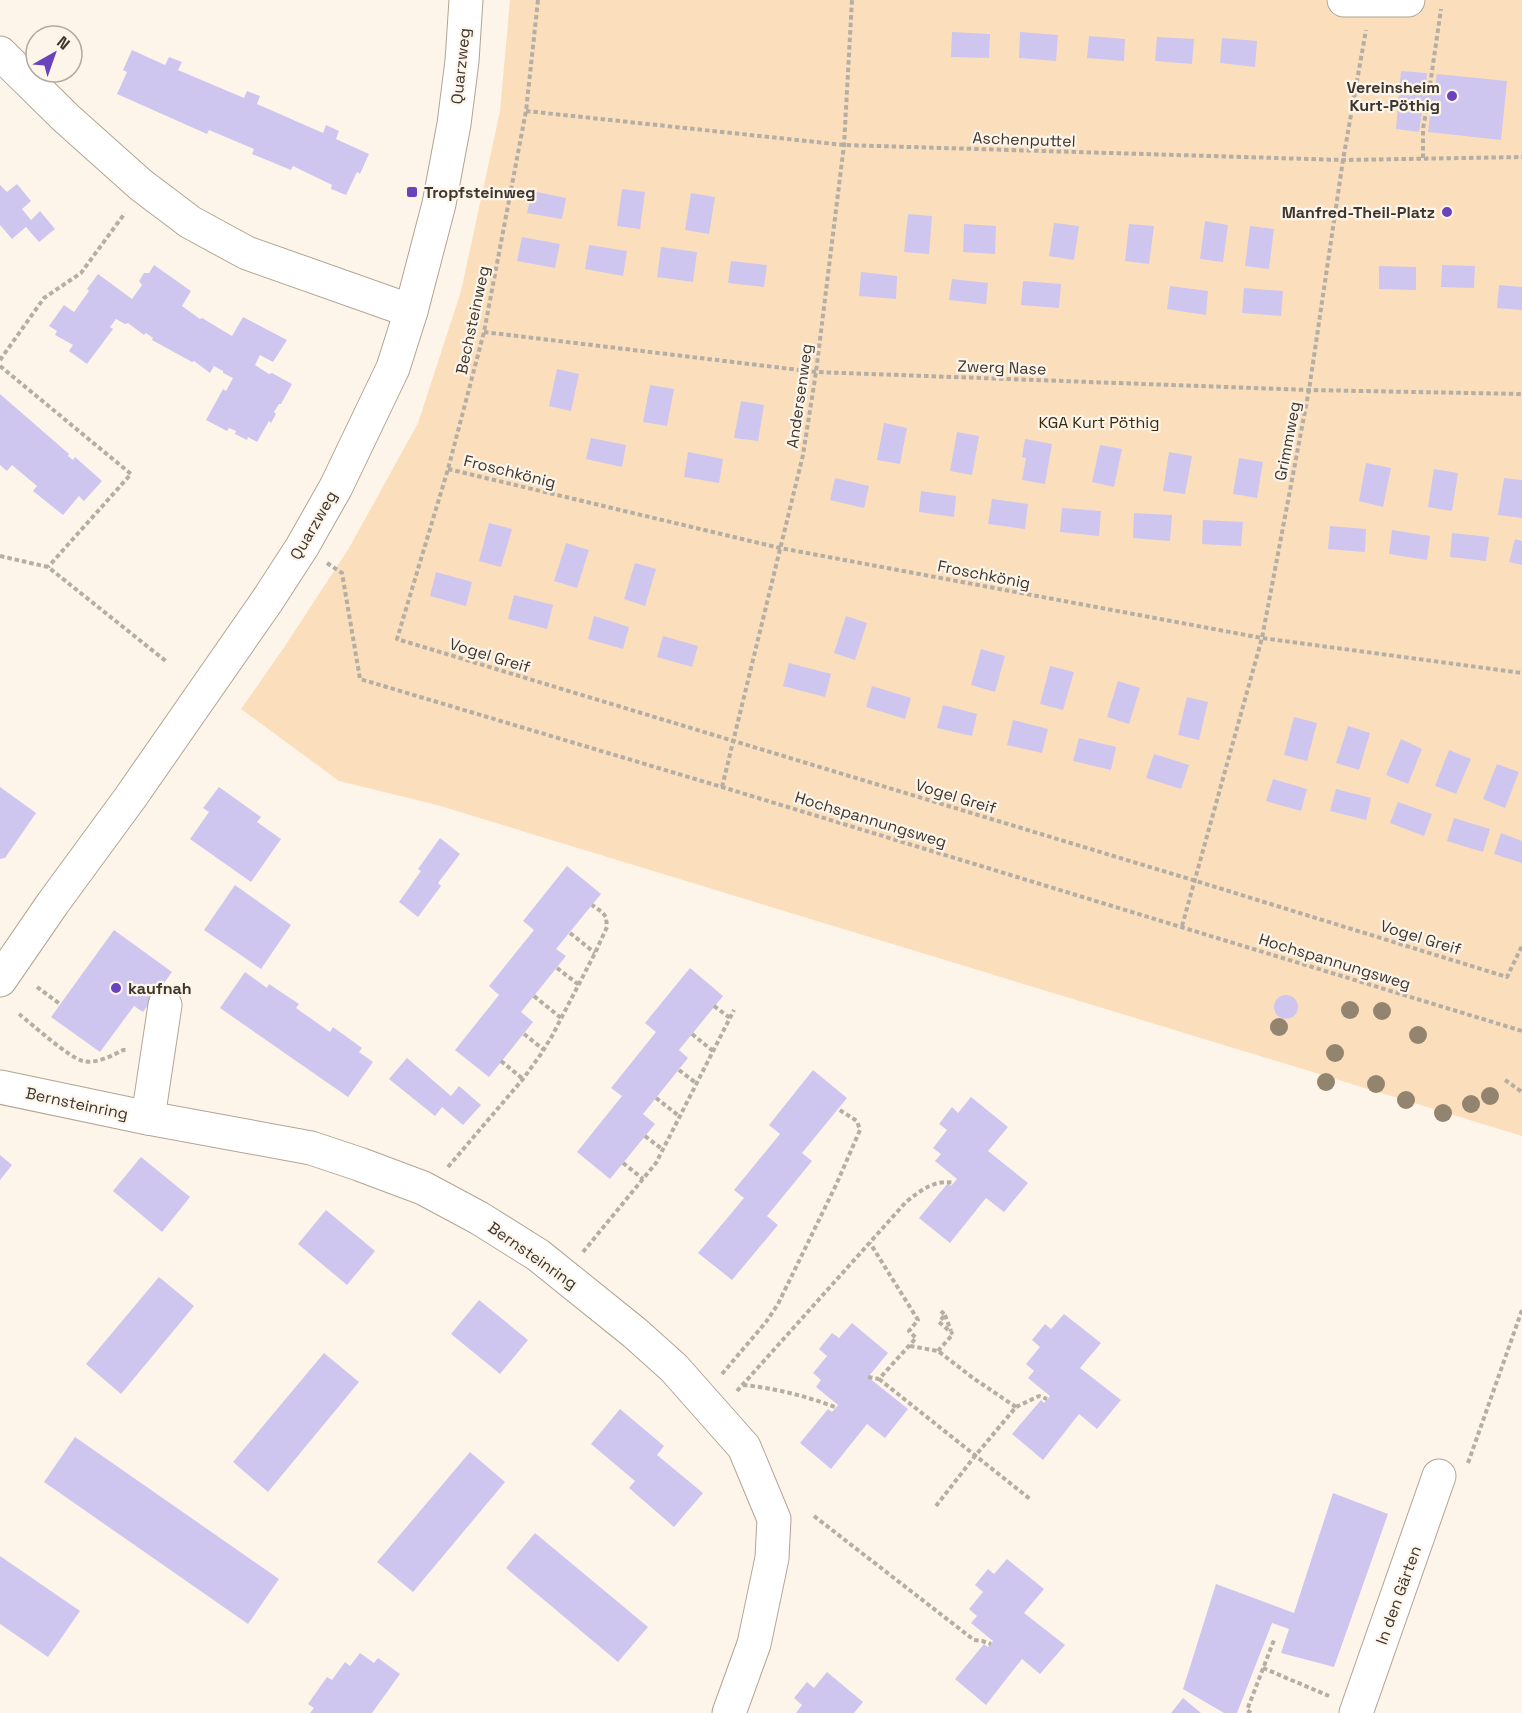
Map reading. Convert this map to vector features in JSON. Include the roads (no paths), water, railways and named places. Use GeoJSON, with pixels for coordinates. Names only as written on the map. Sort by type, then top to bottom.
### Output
{"type":"FeatureCollection","features":[{"type":"Feature","properties":{"kind":"street","name":"Quarzweg"},"geometry":{"type":"LineString","coordinates":[[0,980],[190,712],[302,547],[336,487],[393,368],[411,311],[439,204],[454,124],[462,62],[466,0]]}},
{"type":"Feature","properties":{"kind":"street"},"geometry":{"type":"LineString","coordinates":[[1358,1],[1408,0]]}},
{"type":"Feature","properties":{"kind":"street"},"geometry":{"type":"LineString","coordinates":[[0,53],[66,118],[141,185],[190,222],[247,252],[411,311]]}},
{"type":"Feature","properties":{"kind":"street"},"geometry":{"type":"LineString","coordinates":[[148,1118],[165,1005]]}},
{"type":"Feature","properties":{"kind":"street","name":"Bernsteinring"},"geometry":{"type":"LineString","coordinates":[[0,1087],[148,1118],[311,1148],[423,1188],[479,1218],[538,1255],[619,1320],[674,1368],[744,1447],[774,1519],[772,1558],[756,1634],[729,1713]]}},
{"type":"Feature","properties":{"kind":"street","name":"In den Gärten"},"geometry":{"type":"LineString","coordinates":[[1346,1706],[1453,1472]]}},
{"type":"Feature","properties":{"kind":"place","name":"Vereinsheim Kurt-Pöthig"},"geometry":{"type":"Point","coordinates":[1452,96]}},
{"type":"Feature","properties":{"kind":"place","name":"Tropfsteinweg"},"geometry":{"type":"Point","coordinates":[412,192]}},
{"type":"Feature","properties":{"kind":"place","name":"Manfred-Theil-Platz"},"geometry":{"type":"Point","coordinates":[1447,212]}},
{"type":"Feature","properties":{"kind":"place","name":"kaufnah"},"geometry":{"type":"Point","coordinates":[116,988]}},
{"type":"Feature","properties":{"kind":"park label","name":"KGA Kurt Pöthig"},"geometry":{"type":"Point","coordinates":[1099,422]}}]}
